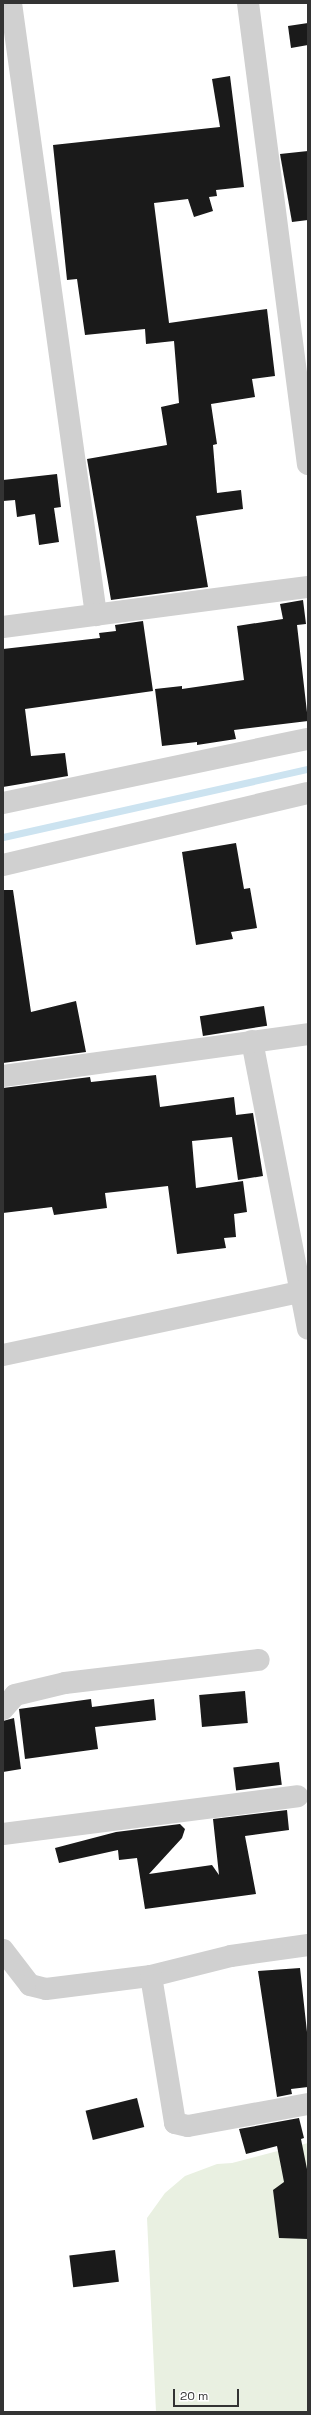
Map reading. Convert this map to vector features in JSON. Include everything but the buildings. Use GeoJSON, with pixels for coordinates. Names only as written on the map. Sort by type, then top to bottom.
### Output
{"type":"FeatureCollection","features":[{"type":"Feature","properties":{"kind":"street"},"geometry":{"type":"LineString","coordinates":[[11,3],[96,615]]}},
{"type":"Feature","properties":{"kind":"street"},"geometry":{"type":"LineString","coordinates":[[248,3],[308,464]]}},
{"type":"Feature","properties":{"kind":"street"},"geometry":{"type":"LineString","coordinates":[[3,627],[308,587]]}},
{"type":"Feature","properties":{"kind":"street"},"geometry":{"type":"LineString","coordinates":[[3,803],[308,739]]}},
{"type":"Feature","properties":{"kind":"street"},"geometry":{"type":"LineString","coordinates":[[3,865],[308,793]]}},
{"type":"Feature","properties":{"kind":"street"},"geometry":{"type":"LineString","coordinates":[[3,1076],[308,1034]]}},
{"type":"Feature","properties":{"kind":"street"},"geometry":{"type":"LineString","coordinates":[[252,1041],[308,1329]]}},
{"type":"Feature","properties":{"kind":"street"},"geometry":{"type":"LineString","coordinates":[[3,1355],[300,1292]]}},
{"type":"Feature","properties":{"kind":"street"},"geometry":{"type":"LineString","coordinates":[[3,1709],[15,1696],[65,1683],[259,1660]]}},
{"type":"Feature","properties":{"kind":"street"},"geometry":{"type":"LineString","coordinates":[[3,1834],[298,1796]]}},
{"type":"Feature","properties":{"kind":"street"},"geometry":{"type":"LineString","coordinates":[[3,1950],[17,1972],[30,1985],[46,1989],[150,1976],[231,1956],[308,1945]]}},
{"type":"Feature","properties":{"kind":"street"},"geometry":{"type":"LineString","coordinates":[[150,1976],[175,2123],[188,2126],[308,2104]]}},
{"type":"Feature","properties":{"kind":"green space"},"geometry":{"type":"Polygon","coordinates":[[[308,2143],[308,2412],[156,2412],[147,2218],[165,2193],[185,2176],[217,2164],[232,2163],[308,2143]]]}},
{"type":"Feature","properties":{"kind":"waterway"},"geometry":{"type":"LineString","coordinates":[[3,837],[308,769]]}}]}
